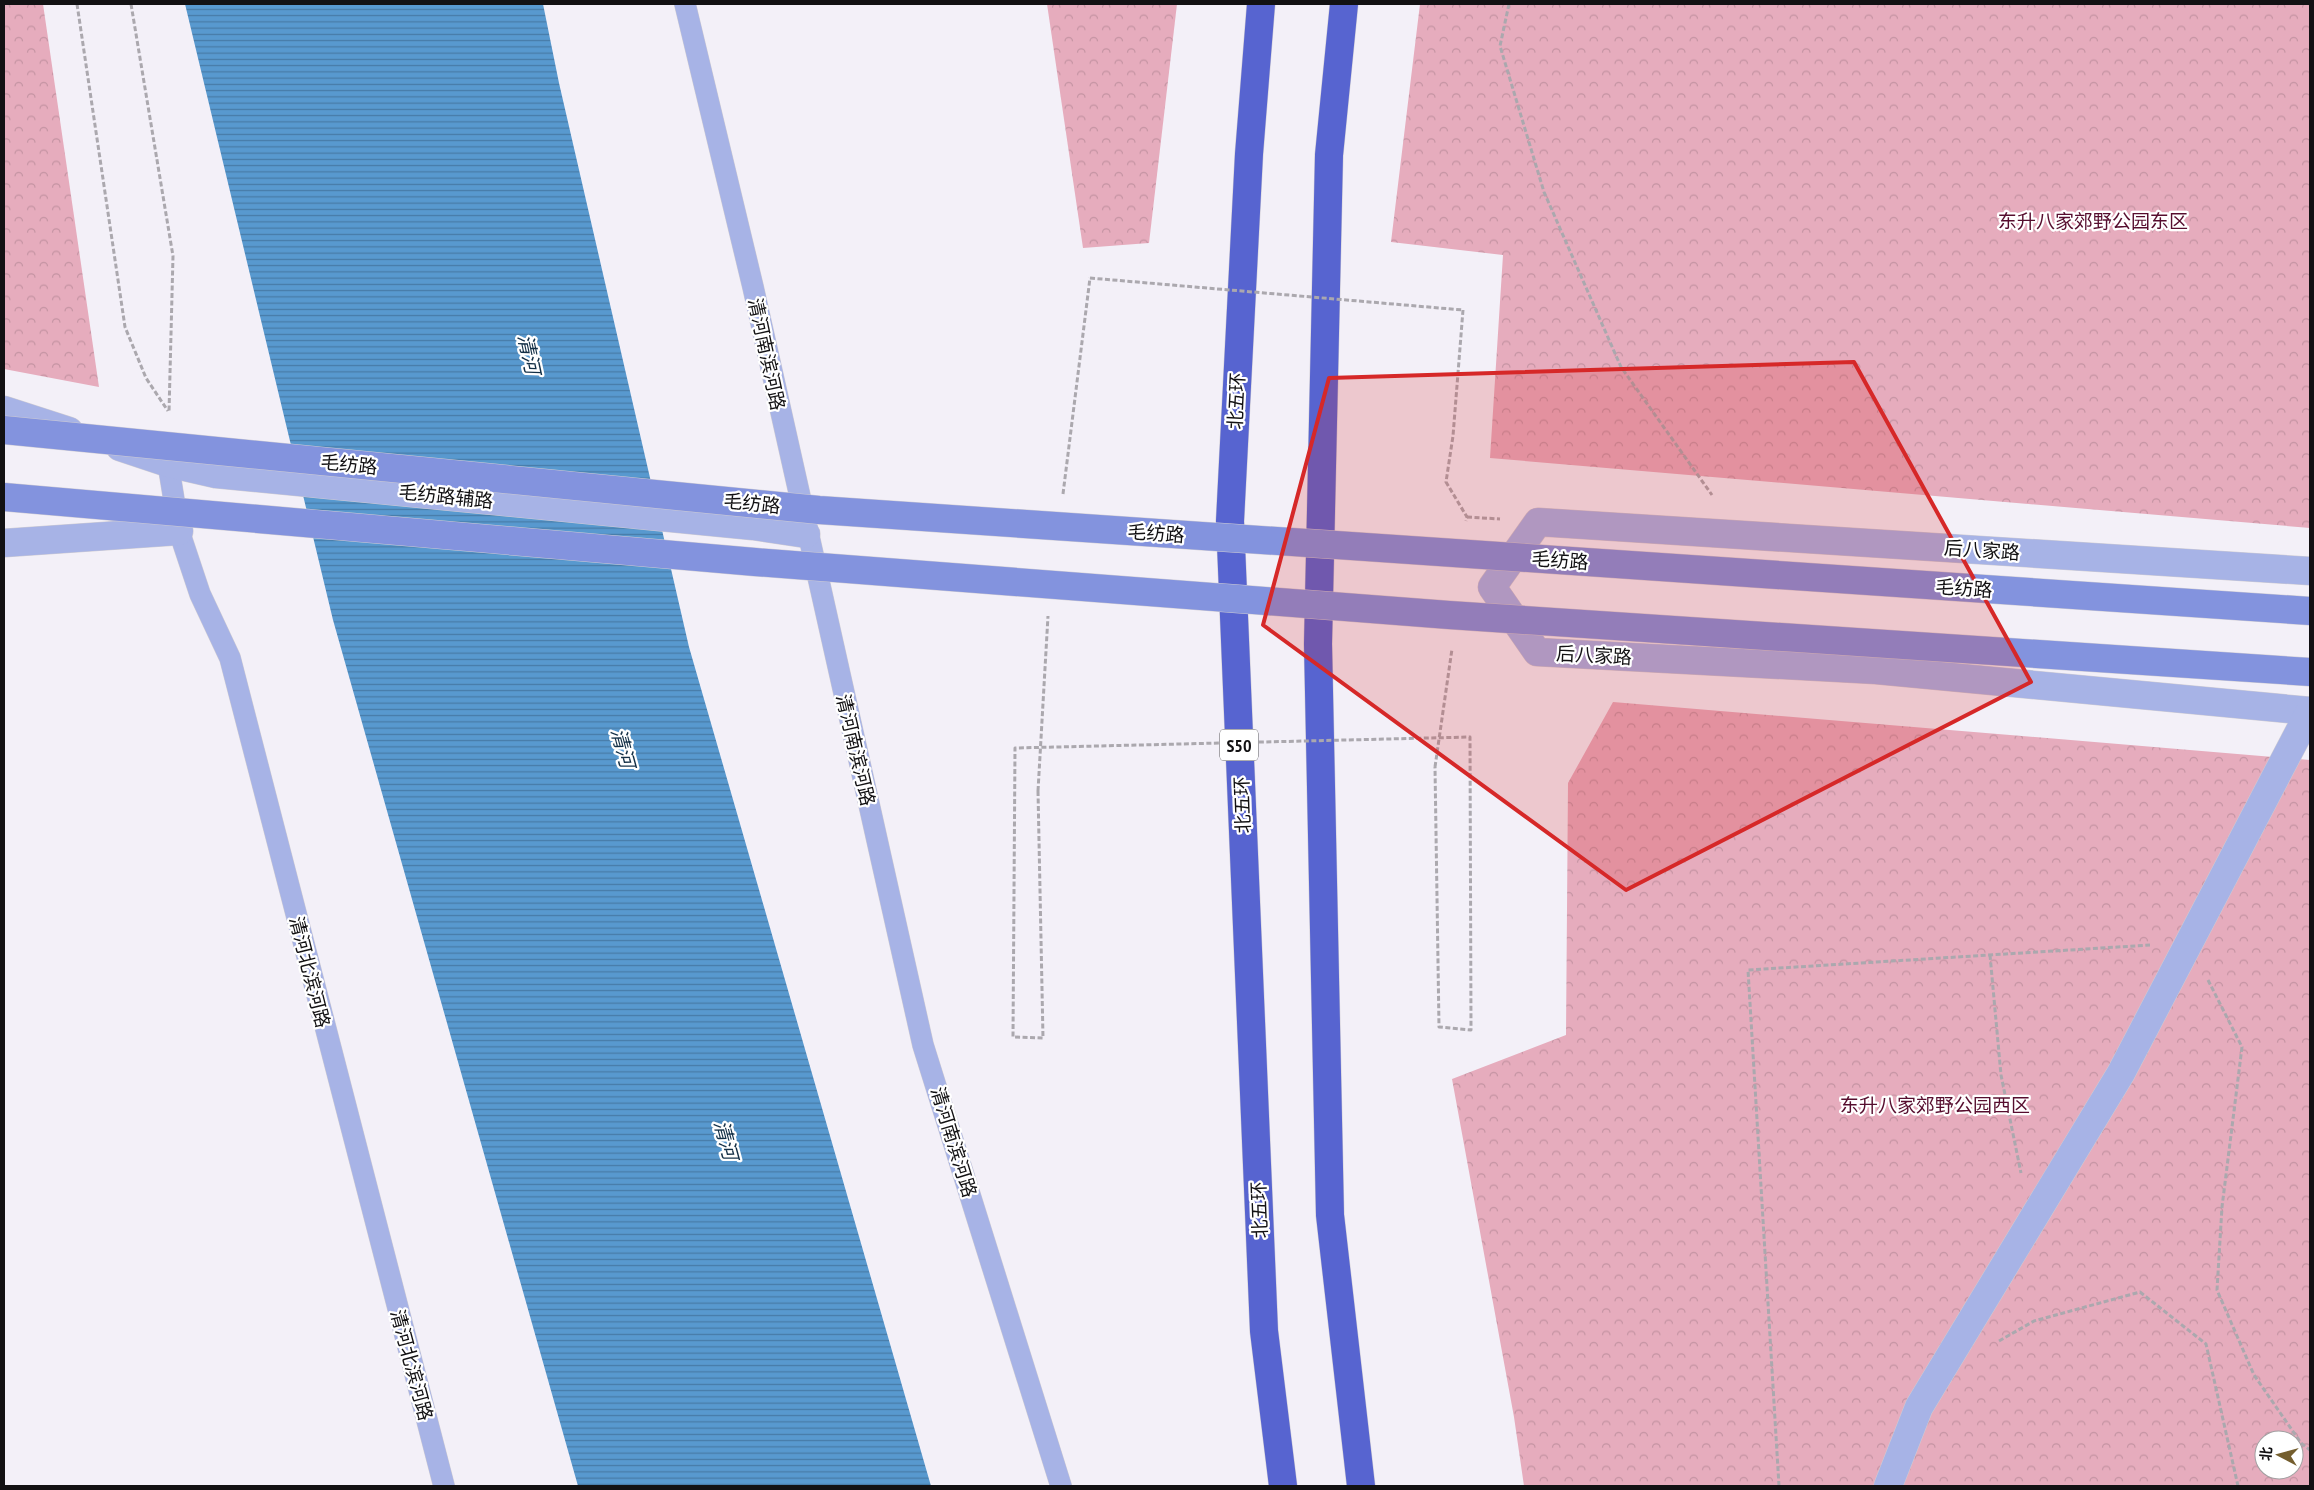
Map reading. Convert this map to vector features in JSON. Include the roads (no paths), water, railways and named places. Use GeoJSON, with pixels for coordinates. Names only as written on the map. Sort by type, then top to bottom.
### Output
{"type":"FeatureCollection","features":[{"type":"Feature","properties":{"kind":"highway","name":"北五环"},"geometry":{"type":"LineString","coordinates":[[1261,4],[1249,154],[1230,521],[1264,1331],[1283,1486]]}},
{"type":"Feature","properties":{"kind":"highway"},"geometry":{"type":"LineString","coordinates":[[1344,4],[1329,155],[1318,644],[1330,1215],[1361,1486]]}},
{"type":"Feature","properties":{"kind":"main road","name":"毛纺路"},"geometry":{"type":"LineString","coordinates":[[4,430],[819,510],[2310,611]]}},
{"type":"Feature","properties":{"kind":"main road"},"geometry":{"type":"LineString","coordinates":[[4,497],[745,561],[1419,612],[2310,672]]}},
{"type":"Feature","properties":{"kind":"street","name":"毛纺路辅路"},"geometry":{"type":"LineString","coordinates":[[4,410],[168,463],[216,474],[753,526],[806,534]]}},
{"type":"Feature","properties":{"kind":"street","name":"后八家路"},"geometry":{"type":"LineString","coordinates":[[2310,571],[1538,522],[1492,587],[1537,652],[1876,670],[2310,711]]}},
{"type":"Feature","properties":{"kind":"street"},"geometry":{"type":"LineString","coordinates":[[4,543],[179,531]]}},
{"type":"Feature","properties":{"kind":"street"},"geometry":{"type":"LineString","coordinates":[[1888,1486],[1919,1408],[2121,1073],[2310,711]]}},
{"type":"Feature","properties":{"kind":"lane","name":"清河南滨河路"},"geometry":{"type":"LineString","coordinates":[[685,4],[753,287],[806,534],[923,1045],[1061,1486]]}},
{"type":"Feature","properties":{"kind":"lane","name":"清河北滨河路"},"geometry":{"type":"LineString","coordinates":[[168,463],[179,531],[200,594],[230,658],[444,1486]]}},
{"type":"Feature","properties":{"kind":"water","name":"清河"},"geometry":{"type":"Polygon","coordinates":[[[185,4],[543,4],[559,83],[689,647],[931,1486],[578,1486],[333,620],[185,4]]]}},
{"type":"Feature","properties":{"kind":"park label","name":"东升八家郊野公园东区"},"geometry":{"type":"Point","coordinates":[2093,221]}},
{"type":"Feature","properties":{"kind":"park label","name":"东升八家郊野公园西区"},"geometry":{"type":"Point","coordinates":[1935,1105]}}]}
